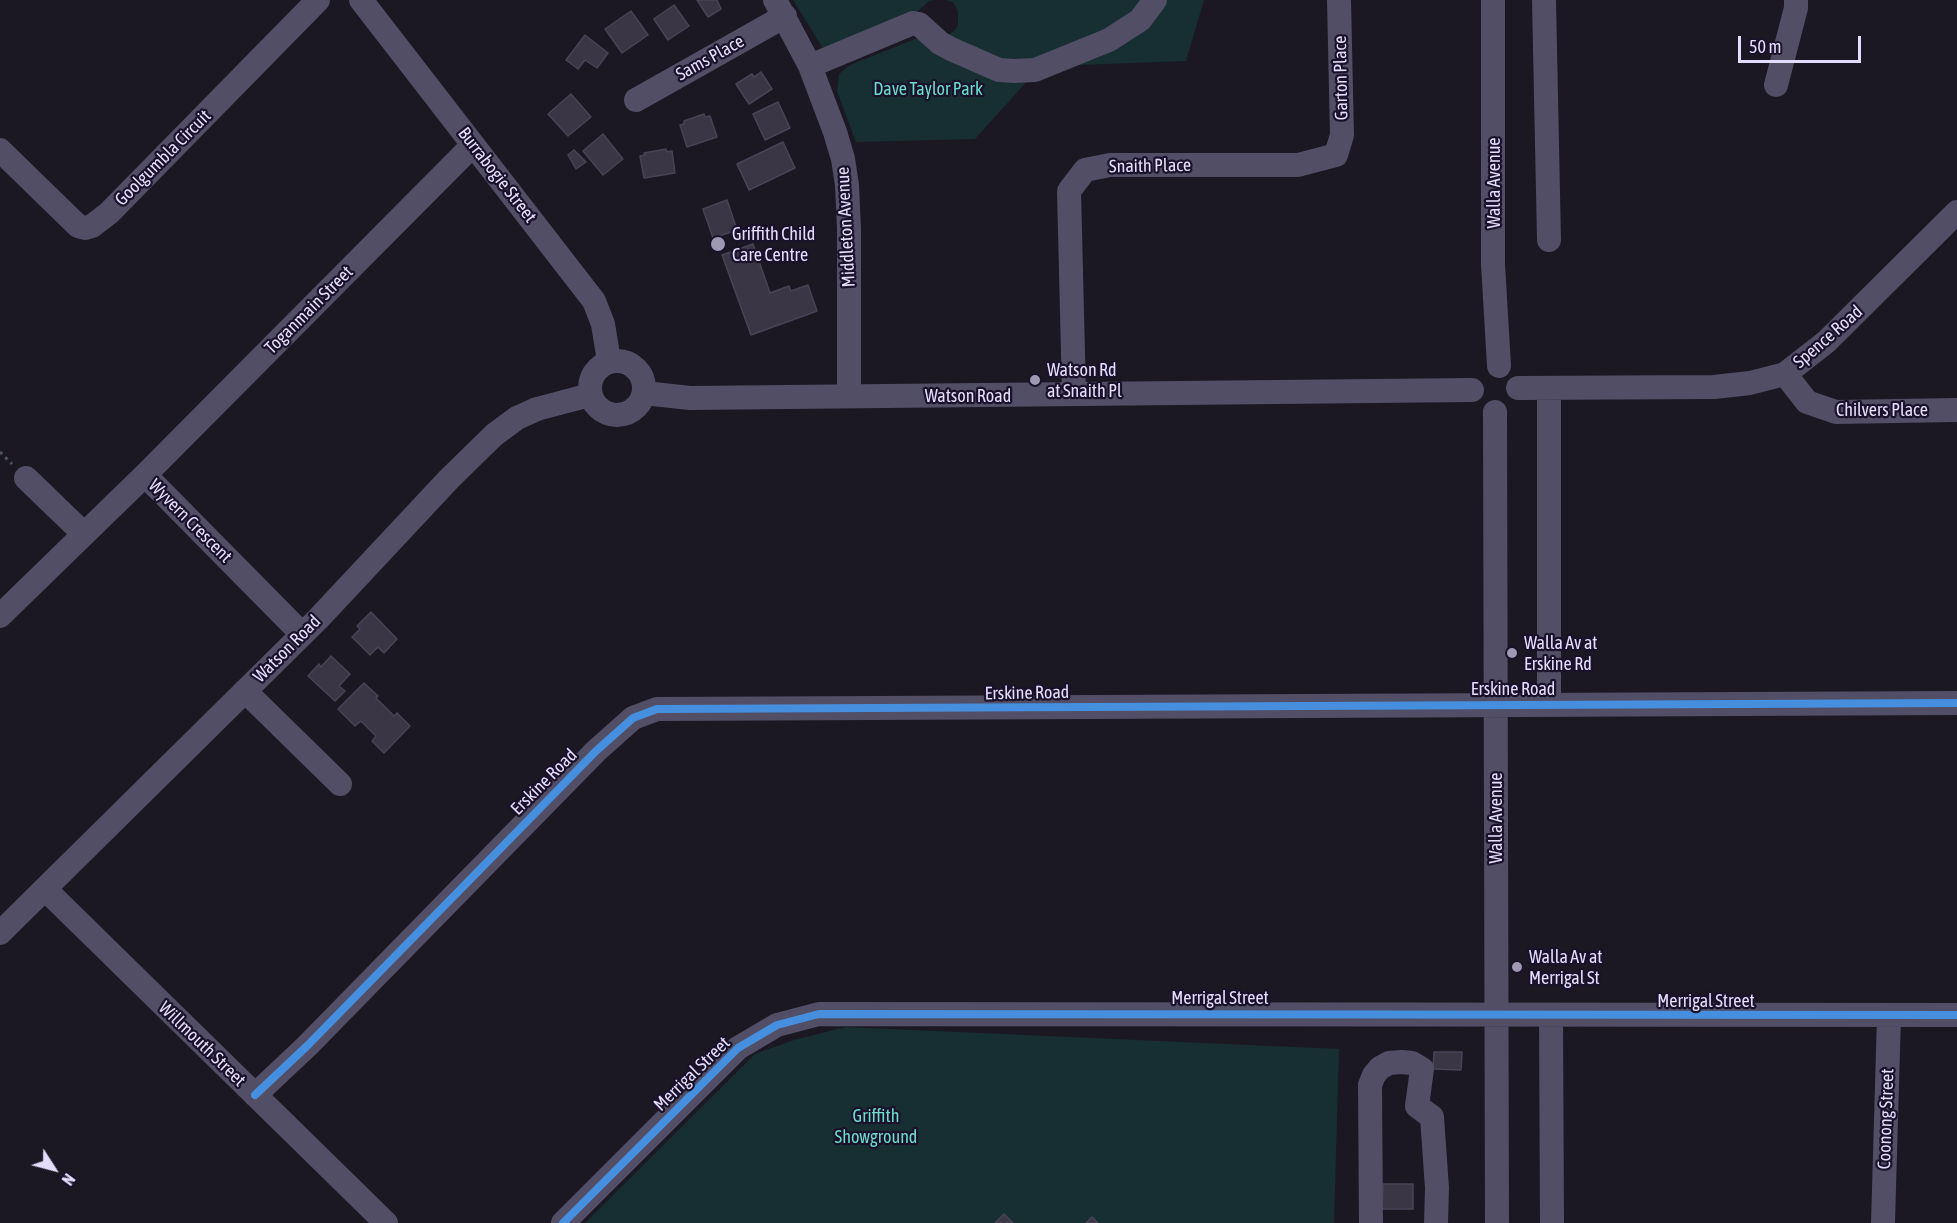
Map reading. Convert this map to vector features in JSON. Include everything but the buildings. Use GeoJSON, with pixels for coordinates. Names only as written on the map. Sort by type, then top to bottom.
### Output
{"type":"FeatureCollection","features":[{"type":"Feature","properties":{"kind":"street","name":"Goolgumbla Circuit"},"geometry":{"type":"LineString","coordinates":[[0,150],[78,226],[85,228],[92,226],[109,213],[318,0]]}},
{"type":"Feature","properties":{"kind":"street","name":"Burrabogie Street"},"geometry":{"type":"LineString","coordinates":[[361,0],[594,301],[603,324],[609,361]]}},
{"type":"Feature","properties":{"kind":"street"},"geometry":{"type":"LineString","coordinates":[[810,66],[913,23],[919,24],[940,43],[999,70],[1035,70],[1109,40],[1140,20],[1155,0]]}},
{"type":"Feature","properties":{"kind":"street","name":"Garton Place"},"geometry":{"type":"LineString","coordinates":[[1336,155],[1342,135],[1339,0]]}},
{"type":"Feature","properties":{"kind":"street","name":"Walla Avenue"},"geometry":{"type":"LineString","coordinates":[[1493,0],[1493,264],[1498,366]]}},
{"type":"Feature","properties":{"kind":"street"},"geometry":{"type":"LineString","coordinates":[[1544,0],[1549,240]]}},
{"type":"Feature","properties":{"kind":"street"},"geometry":{"type":"LineString","coordinates":[[1776,85],[1796,8],[1796,0]]}},
{"type":"Feature","properties":{"kind":"street","name":"Middleton Avenue"},"geometry":{"type":"LineString","coordinates":[[780,8],[810,66],[835,132],[847,185],[849,396]]}},
{"type":"Feature","properties":{"kind":"street","name":"Sams Place"},"geometry":{"type":"LineString","coordinates":[[636,100],[780,8]]}},
{"type":"Feature","properties":{"kind":"street","name":"Toganmain Street"},"geometry":{"type":"LineString","coordinates":[[145,475],[473,145]]}},
{"type":"Feature","properties":{"kind":"street","name":"Snaith Place"},"geometry":{"type":"LineString","coordinates":[[1074,394],[1069,191],[1086,170],[1110,165],[1298,165],[1336,155]]}},
{"type":"Feature","properties":{"kind":"street","name":"Spence Road"},"geometry":{"type":"LineString","coordinates":[[1518,388],[1714,387],[1750,383],[1785,374],[1826,342],[1957,212]]}},
{"type":"Feature","properties":{"kind":"street"},"geometry":{"type":"LineString","coordinates":[[609,361],[623,361],[636,367],[644,379],[644,393],[638,406],[625,414],[610,415],[598,408],[590,395],[591,381],[597,369],[609,361]]}},
{"type":"Feature","properties":{"kind":"street"},"geometry":{"type":"LineString","coordinates":[[1498,366],[1512,374],[1517,380],[1518,388],[1517,395],[1509,408],[1495,412],[1488,411],[1477,403],[1472,390],[1475,377],[1480,372],[1485,368],[1498,366]]}},
{"type":"Feature","properties":{"kind":"street","name":"Chilvers Place"},"geometry":{"type":"LineString","coordinates":[[1785,374],[1808,402],[1836,412],[1957,410]]}},
{"type":"Feature","properties":{"kind":"street"},"geometry":{"type":"LineString","coordinates":[[1549,388],[1549,704]]}},
{"type":"Feature","properties":{"kind":"street","name":"Watson Road"},"geometry":{"type":"LineString","coordinates":[[644,393],[690,398],[1472,390]]}},
{"type":"Feature","properties":{"kind":"street","name":"Watson Road"},"geometry":{"type":"LineString","coordinates":[[0,933],[302,634],[494,435],[517,418],[537,409],[590,395]]}},
{"type":"Feature","properties":{"kind":"street","name":"Walla Avenue"},"geometry":{"type":"LineString","coordinates":[[1495,412],[1497,1223]]}},
{"type":"Feature","properties":{"kind":"street","name":"Wyvern Crescent"},"geometry":{"type":"LineString","coordinates":[[0,616],[145,475],[302,634]]}},
{"type":"Feature","properties":{"kind":"street"},"geometry":{"type":"LineString","coordinates":[[26,478],[84,534]]}},
{"type":"Feature","properties":{"kind":"street"},"geometry":{"type":"LineString","coordinates":[[244,691],[340,784]]}},
{"type":"Feature","properties":{"kind":"street","name":"Erskine Road"},"geometry":{"type":"LineString","coordinates":[[255,1095],[308,1046],[596,751],[633,718],[657,709],[1957,703]]}},
{"type":"Feature","properties":{"kind":"street","name":"Willmouth Street"},"geometry":{"type":"LineString","coordinates":[[45,889],[386,1223]]}},
{"type":"Feature","properties":{"kind":"street","name":"Merrigal Street"},"geometry":{"type":"LineString","coordinates":[[563,1223],[738,1048],[777,1025],[819,1014],[1957,1015]]}},
{"type":"Feature","properties":{"kind":"street"},"geometry":{"type":"LineString","coordinates":[[1551,1015],[1552,1223]]}},
{"type":"Feature","properties":{"kind":"street","name":"Coonong Street"},"geometry":{"type":"LineString","coordinates":[[1882,1223],[1889,1016]]}},
{"type":"Feature","properties":{"kind":"street"},"geometry":{"type":"LineString","coordinates":[[1371,1223],[1370,1085],[1380,1068],[1389,1063],[1402,1062],[1412,1063],[1422,1069],[1417,1106],[1432,1117],[1437,1188],[1436,1223]]}},
{"type":"Feature","properties":{"kind":"green space","name":"Dave Taylor Park"},"geometry":{"type":"Polygon","coordinates":[[[793,0],[934,0],[929,1],[912,17],[840,51],[822,47],[793,0]]]}},
{"type":"Feature","properties":{"kind":"green space","name":"Dave Taylor Park"},"geometry":{"type":"Polygon","coordinates":[[[946,0],[1204,0],[1186,61],[1079,65],[1056,49],[975,139],[856,142],[837,91],[839,74],[850,65],[915,39],[946,36],[953,32],[958,26],[958,11],[953,2],[946,0]]]}},
{"type":"Feature","properties":{"kind":"green space","name":"Griffith Showground"},"geometry":{"type":"Polygon","coordinates":[[[846,1027],[1339,1049],[1334,1223],[585,1223],[755,1054],[794,1040],[846,1027]]]}},
{"type":"Feature","properties":{"kind":"cycle path"},"geometry":{"type":"LineString","coordinates":[[255,1095],[307,1046],[596,751],[633,718],[657,709],[1957,703]]}},
{"type":"Feature","properties":{"kind":"cycle path"},"geometry":{"type":"LineString","coordinates":[[563,1223],[738,1048],[777,1025],[819,1014],[1957,1015]]}},
{"type":"Feature","properties":{"kind":"place","name":"Griffith Child Care Centre"},"geometry":{"type":"Point","coordinates":[718,244]}},
{"type":"Feature","properties":{"kind":"place","name":"Watson Rd at Snaith Pl"},"geometry":{"type":"Point","coordinates":[1035,380]}},
{"type":"Feature","properties":{"kind":"place","name":"Walla Av at Erskine Rd"},"geometry":{"type":"Point","coordinates":[1512,653]}},
{"type":"Feature","properties":{"kind":"place","name":"Walla Av at Merrigal St"},"geometry":{"type":"Point","coordinates":[1517,967]}}]}
